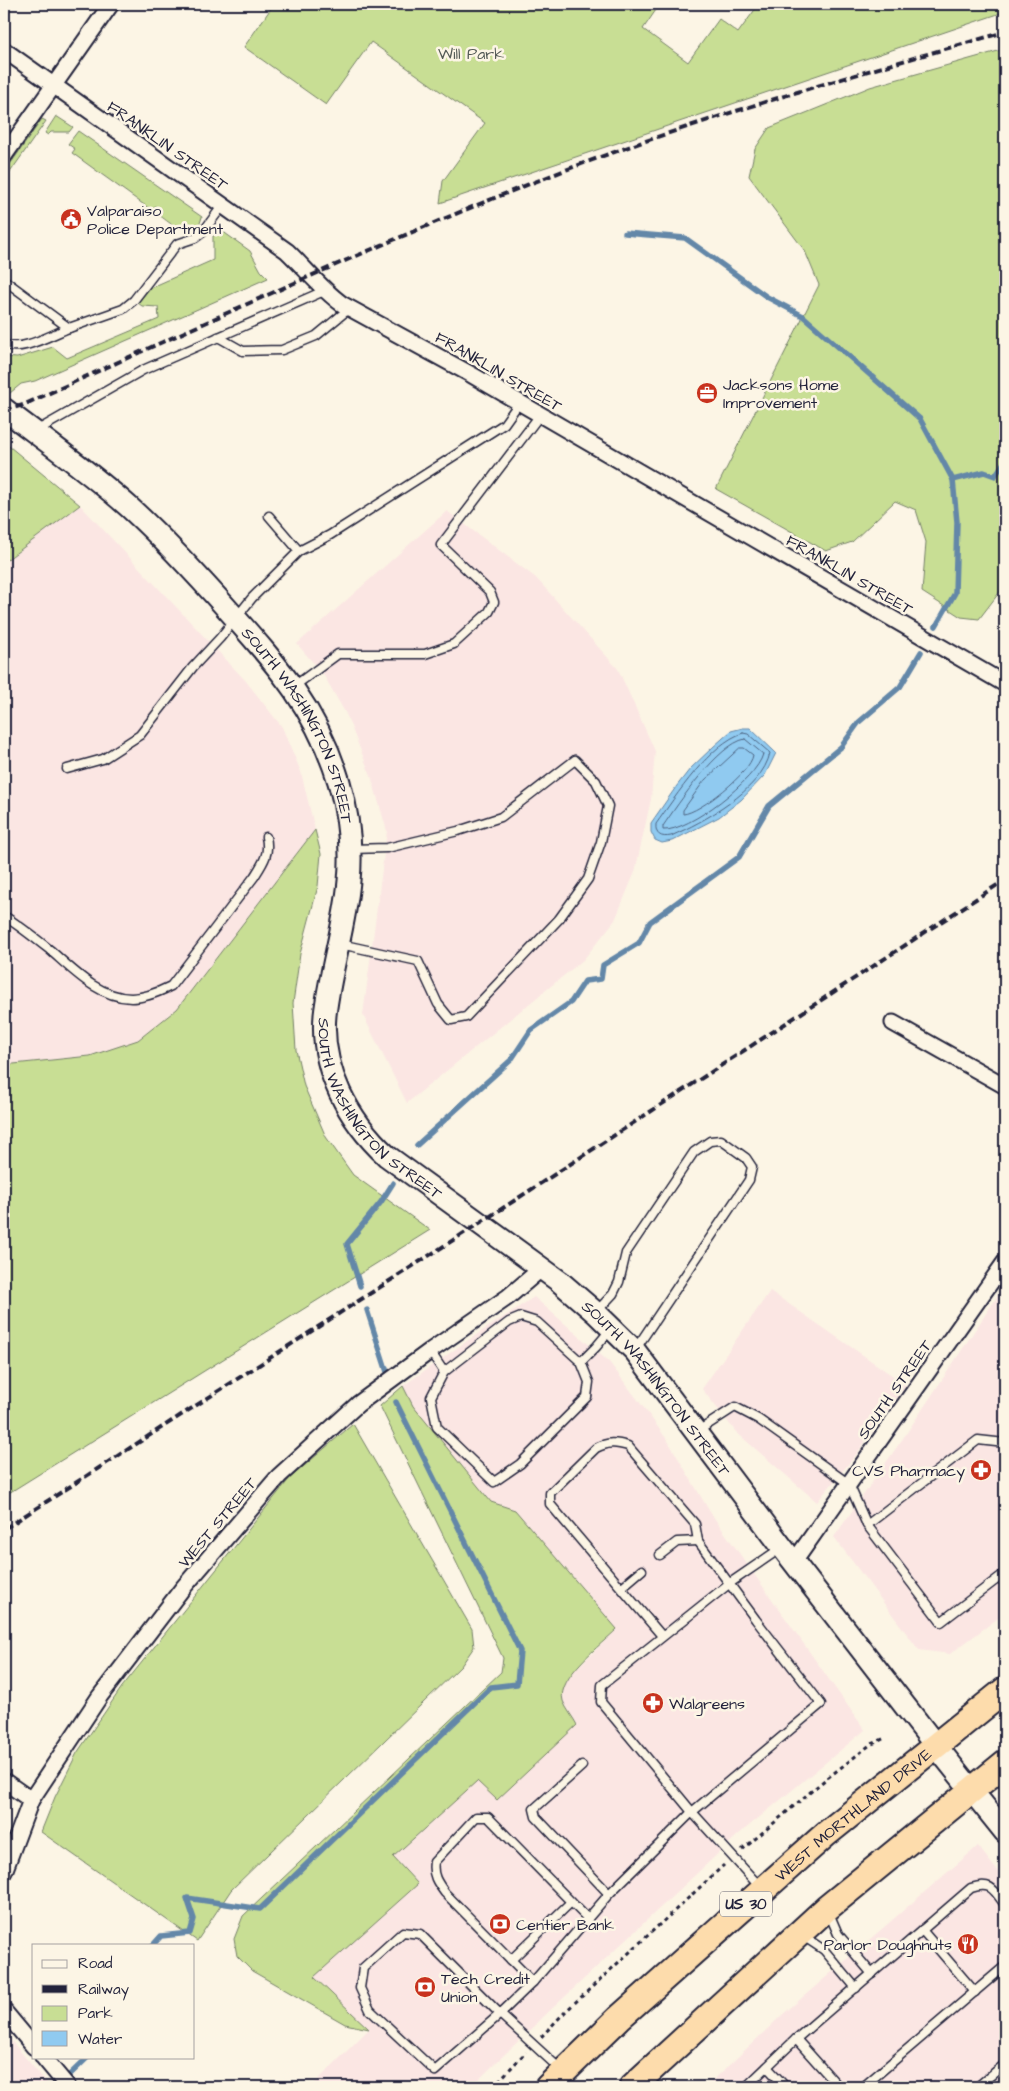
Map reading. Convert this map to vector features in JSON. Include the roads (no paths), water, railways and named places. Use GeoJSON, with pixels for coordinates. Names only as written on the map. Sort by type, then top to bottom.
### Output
{"type":"FeatureCollection","features":[{"type":"Feature","properties":{"kind":"highway","name":"US 30"},"geometry":{"type":"LineString","coordinates":[[936,1746],[1005,1690]]}},
{"type":"Feature","properties":{"kind":"highway","name":"WEST MORTHLAND DRIVE"},"geometry":{"type":"LineString","coordinates":[[556,2080],[619,2018],[763,1889],[826,1834],[936,1746]]}},
{"type":"Feature","properties":{"kind":"highway"},"geometry":{"type":"LineString","coordinates":[[643,2080],[827,1908],[1005,1763]]}},
{"type":"Feature","properties":{"kind":"main road","name":"SOUTH WASHINGTON STREET"},"geometry":{"type":"LineString","coordinates":[[4,409],[128,506],[178,554],[236,618],[293,688],[313,717],[328,749],[344,801],[350,848],[349,882],[325,1017],[332,1073],[353,1118],[363,1132],[387,1156],[542,1268],[596,1313],[635,1351],[788,1554],[1005,1832]]}},
{"type":"Feature","properties":{"kind":"street"},"geometry":{"type":"LineString","coordinates":[[4,156],[111,4]]}},
{"type":"Feature","properties":{"kind":"street","name":"FRANKLIN STREET"},"geometry":{"type":"LineString","coordinates":[[4,50],[287,251],[311,274],[324,291],[350,308],[540,414],[1005,684]]}},
{"type":"Feature","properties":{"kind":"street"},"geometry":{"type":"LineString","coordinates":[[893,1023],[1005,1086]]}},
{"type":"Feature","properties":{"kind":"street","name":"SOUTH STREET"},"geometry":{"type":"LineString","coordinates":[[788,1554],[849,1484],[1005,1262]]}},
{"type":"Feature","properties":{"kind":"street","name":"WEST STREET"},"geometry":{"type":"LineString","coordinates":[[4,1872],[31,1800],[100,1696],[182,1589],[279,1476],[358,1404],[508,1297],[542,1268]]}},
{"type":"Feature","properties":{"kind":"street"},"geometry":{"type":"LineString","coordinates":[[4,1781],[31,1800]]}},
{"type":"Feature","properties":{"kind":"street"},"geometry":{"type":"LineString","coordinates":[[4,2010],[32,2045]]}},
{"type":"Feature","properties":{"kind":"street"},"geometry":{"type":"LineString","coordinates":[[43,2058],[68,2087]]}},
{"type":"Feature","properties":{"kind":"lane"},"geometry":{"type":"LineString","coordinates":[[4,344],[16,347],[26,345],[123,309],[134,300],[177,244],[195,238],[203,232],[223,205]]}},
{"type":"Feature","properties":{"kind":"lane"},"geometry":{"type":"LineString","coordinates":[[4,280],[69,328]]}},
{"type":"Feature","properties":{"kind":"lane"},"geometry":{"type":"LineString","coordinates":[[34,432],[142,370],[324,291]]}},
{"type":"Feature","properties":{"kind":"lane"},"geometry":{"type":"LineString","coordinates":[[218,337],[243,351],[282,350],[316,336],[350,308]]}},
{"type":"Feature","properties":{"kind":"lane"},"geometry":{"type":"LineString","coordinates":[[67,769],[103,758],[140,735],[193,666],[299,551],[330,535],[504,424],[519,403]]}},
{"type":"Feature","properties":{"kind":"lane"},"geometry":{"type":"LineString","coordinates":[[293,688],[338,654],[425,654],[454,644],[489,612],[494,602],[490,592],[440,545],[540,414]]}},
{"type":"Feature","properties":{"kind":"lane"},"geometry":{"type":"LineString","coordinates":[[269,516],[299,551]]}},
{"type":"Feature","properties":{"kind":"lane"},"geometry":{"type":"LineString","coordinates":[[338,944],[418,961],[438,1004],[451,1020],[466,1017],[559,919],[588,879],[600,842],[608,806],[596,780],[574,760],[501,817],[458,831],[387,848],[350,848]]}},
{"type":"Feature","properties":{"kind":"lane"},"geometry":{"type":"LineString","coordinates":[[4,916],[25,930],[91,984],[109,994],[131,998],[153,994],[171,986],[254,877],[266,858],[268,846],[266,837]]}},
{"type":"Feature","properties":{"kind":"lane"},"geometry":{"type":"LineString","coordinates":[[596,1313],[616,1288],[626,1253],[694,1152],[710,1141],[721,1140],[731,1145],[746,1158],[752,1167],[749,1180],[635,1351]]}},
{"type":"Feature","properties":{"kind":"lane"},"geometry":{"type":"LineString","coordinates":[[521,1317],[537,1322],[581,1362],[589,1382],[587,1397],[520,1464],[494,1482],[437,1427],[431,1397],[444,1372],[508,1322],[521,1317]]}},
{"type":"Feature","properties":{"kind":"lane"},"geometry":{"type":"LineString","coordinates":[[581,1362],[612,1328]]}},
{"type":"Feature","properties":{"kind":"lane"},"geometry":{"type":"LineString","coordinates":[[430,1351],[444,1372]]}},
{"type":"Feature","properties":{"kind":"lane"},"geometry":{"type":"LineString","coordinates":[[696,1432],[735,1407],[758,1419],[849,1484],[867,1525],[941,1622],[1005,1574]]}},
{"type":"Feature","properties":{"kind":"lane"},"geometry":{"type":"LineString","coordinates":[[867,1525],[978,1440],[1005,1443]]}},
{"type":"Feature","properties":{"kind":"lane"},"geometry":{"type":"LineString","coordinates":[[556,2080],[534,2044],[500,2014],[420,1934],[403,1932],[363,1968],[360,1988],[370,2010],[435,2071],[500,2014],[532,1982],[609,1894],[692,1812],[821,1704],[698,1541],[695,1524],[628,1446],[616,1442],[605,1444],[596,1448],[550,1493],[550,1504],[662,1636]]}},
{"type":"Feature","properties":{"kind":"lane"},"geometry":{"type":"LineString","coordinates":[[660,1555],[677,1542],[698,1541]]}},
{"type":"Feature","properties":{"kind":"lane"},"geometry":{"type":"LineString","coordinates":[[763,1889],[692,1812],[601,1702],[602,1685],[730,1583],[788,1554]]}},
{"type":"Feature","properties":{"kind":"lane"},"geometry":{"type":"LineString","coordinates":[[622,1587],[642,1570]]}},
{"type":"Feature","properties":{"kind":"lane"},"geometry":{"type":"LineString","coordinates":[[582,1766],[534,1809],[536,1817],[609,1894]]}},
{"type":"Feature","properties":{"kind":"lane"},"geometry":{"type":"LineString","coordinates":[[532,1982],[451,1900],[436,1880],[433,1870],[434,1862],[476,1817],[488,1817],[588,1920]]}},
{"type":"Feature","properties":{"kind":"lane"},"geometry":{"type":"LineString","coordinates":[[746,2087],[796,2039],[971,1888],[982,1884],[992,1888],[1005,1904]]}},
{"type":"Feature","properties":{"kind":"lane"},"geometry":{"type":"LineString","coordinates":[[511,1960],[571,1902]]}},
{"type":"Feature","properties":{"kind":"lane"},"geometry":{"type":"LineString","coordinates":[[827,1908],[838,1934],[872,1974]]}},
{"type":"Feature","properties":{"kind":"lane"},"geometry":{"type":"LineString","coordinates":[[922,1930],[975,1992]]}},
{"type":"Feature","properties":{"kind":"lane"},"geometry":{"type":"LineString","coordinates":[[799,1934],[824,1950],[856,1988]]}},
{"type":"Feature","properties":{"kind":"lane"},"geometry":{"type":"LineString","coordinates":[[863,2087],[1005,1966]]}},
{"type":"Feature","properties":{"kind":"lane"},"geometry":{"type":"LineString","coordinates":[[796,2039],[839,2087]]}},
{"type":"Feature","properties":{"kind":"lane"},"geometry":{"type":"LineString","coordinates":[[977,2087],[1005,2064]]}},
{"type":"Feature","properties":{"kind":"lane"},"geometry":{"type":"LineString","coordinates":[[767,2067],[786,2087]]}},
{"type":"Feature","properties":{"kind":"water"},"geometry":{"type":"Polygon","coordinates":[[[750,728],[776,753],[765,775],[741,800],[719,817],[672,841],[662,843],[655,840],[651,832],[651,823],[690,769],[731,731],[750,728]]]}},
{"type":"Feature","properties":{"kind":"waterway"},"geometry":{"type":"LineString","coordinates":[[625,233],[685,238],[767,297],[803,316],[920,419],[953,480],[957,522],[955,593],[936,626]]}},
{"type":"Feature","properties":{"kind":"waterway"},"geometry":{"type":"LineString","coordinates":[[953,480],[984,472],[995,476],[1005,461]]}},
{"type":"Feature","properties":{"kind":"waterway"},"geometry":{"type":"LineString","coordinates":[[417,1145],[511,1060],[531,1030],[571,1002],[585,981],[601,979],[603,965],[639,943],[650,922],[739,857],[769,806],[841,747],[859,722],[900,687],[921,652]]}},
{"type":"Feature","properties":{"kind":"waterway"},"geometry":{"type":"LineString","coordinates":[[360,1286],[347,1244],[381,1202],[393,1183]]}},
{"type":"Feature","properties":{"kind":"waterway"},"geometry":{"type":"LineString","coordinates":[[367,1310],[387,1372]]}},
{"type":"Feature","properties":{"kind":"waterway"},"geometry":{"type":"LineString","coordinates":[[154,1944],[161,1936],[190,1933],[194,1919],[187,1898],[260,1909],[491,1687],[517,1684],[520,1651],[396,1402]]}},
{"type":"Feature","properties":{"kind":"waterway"},"geometry":{"type":"LineString","coordinates":[[57,2087],[87,2058]]}},
{"type":"Feature","properties":{"kind":"railway"},"geometry":{"type":"LineString","coordinates":[[4,411],[23,405],[276,291],[404,236],[590,161],[707,120],[1005,32]]}},
{"type":"Feature","properties":{"kind":"railway"},"geometry":{"type":"LineString","coordinates":[[4,1529],[503,1208],[1005,880]]}},
{"type":"Feature","properties":{"kind":"place","name":"Valparaiso Police Department"},"geometry":{"type":"Point","coordinates":[71,219]}},
{"type":"Feature","properties":{"kind":"place","name":"Jacksons Home Improvement"},"geometry":{"type":"Point","coordinates":[707,393]}},
{"type":"Feature","properties":{"kind":"place","name":"CVS Pharmacy"},"geometry":{"type":"Point","coordinates":[981,1470]}},
{"type":"Feature","properties":{"kind":"place","name":"Walgreens"},"geometry":{"type":"Point","coordinates":[653,1703]}},
{"type":"Feature","properties":{"kind":"place","name":"Centier Bank"},"geometry":{"type":"Point","coordinates":[500,1924]}},
{"type":"Feature","properties":{"kind":"place","name":"Parlor Doughnuts"},"geometry":{"type":"Point","coordinates":[968,1944]}},
{"type":"Feature","properties":{"kind":"place","name":"Tech Credit Union"},"geometry":{"type":"Point","coordinates":[425,1987]}},
{"type":"Feature","properties":{"kind":"park label","name":"Will Park"},"geometry":{"type":"Point","coordinates":[471,53]}}]}
